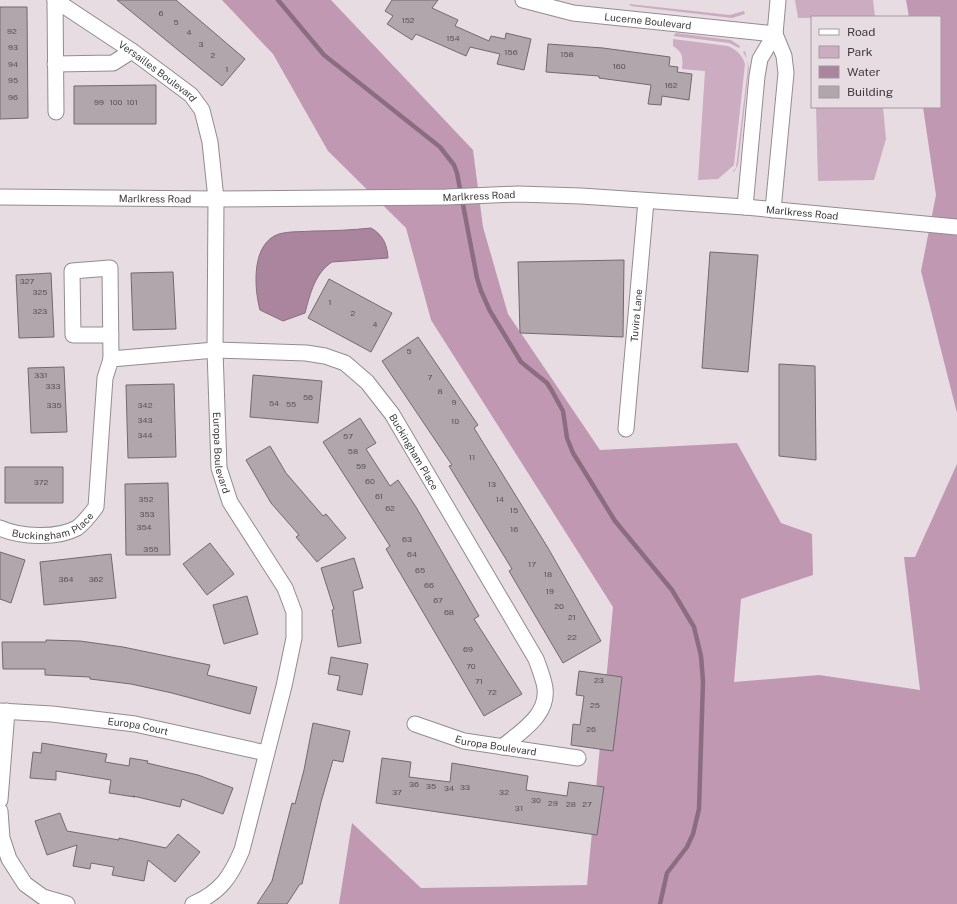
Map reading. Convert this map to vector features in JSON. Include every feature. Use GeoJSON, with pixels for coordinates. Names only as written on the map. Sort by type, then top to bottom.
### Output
{"type":"FeatureCollection","features":[{"type":"Feature","properties":{"kind":"street","name":"Versailles Boulevard"},"geometry":{"type":"LineString","coordinates":[[55,0],[132,51],[191,95],[202,110],[210,142],[216,199]]}},
{"type":"Feature","properties":{"kind":"street"},"geometry":{"type":"LineString","coordinates":[[55,0],[56,112]]}},
{"type":"Feature","properties":{"kind":"street","name":"Lucerne Boulevard"},"geometry":{"type":"LineString","coordinates":[[523,0],[573,13],[775,34]]}},
{"type":"Feature","properties":{"kind":"street"},"geometry":{"type":"LineString","coordinates":[[745,207],[758,67],[760,59],[775,34],[778,0]]}},
{"type":"Feature","properties":{"kind":"street"},"geometry":{"type":"LineString","coordinates":[[773,210],[786,73],[784,56],[775,34]]}},
{"type":"Feature","properties":{"kind":"street"},"geometry":{"type":"LineString","coordinates":[[55,64],[113,63],[132,51]]}},
{"type":"Feature","properties":{"kind":"street","name":"Marlkress Road"},"geometry":{"type":"LineString","coordinates":[[0,197],[216,199],[446,197],[492,194],[581,196],[745,207],[957,227]]}},
{"type":"Feature","properties":{"kind":"street","name":"Europa Boulevard"},"geometry":{"type":"LineString","coordinates":[[216,199],[215,350],[219,468],[230,502],[285,588],[294,612],[294,638],[284,686],[266,753]]}},
{"type":"Feature","properties":{"kind":"street","name":"Tuvira Lane"},"geometry":{"type":"LineString","coordinates":[[626,429],[646,201]]}},
{"type":"Feature","properties":{"kind":"street","name":"Buckingham Place"},"geometry":{"type":"LineString","coordinates":[[0,528],[27,535],[57,534],[76,528],[88,519],[96,507],[105,378],[111,359],[111,335],[110,268],[72,271],[73,335],[111,335]]}},
{"type":"Feature","properties":{"kind":"street","name":"Buckingham Place"},"geometry":{"type":"LineString","coordinates":[[111,359],[215,350],[306,353],[325,356],[345,363],[367,382],[392,414],[536,659],[545,684],[544,703],[532,723],[502,747]]}},
{"type":"Feature","properties":{"kind":"street","name":"Europa Court"},"geometry":{"type":"LineString","coordinates":[[0,800],[4,711],[52,714],[135,724],[266,753]]}},
{"type":"Feature","properties":{"kind":"street","name":"Europa Boulevard"},"geometry":{"type":"LineString","coordinates":[[415,724],[464,741],[578,758]]}},
{"type":"Feature","properties":{"kind":"street"},"geometry":{"type":"LineString","coordinates":[[193,904],[218,888],[232,874],[242,850],[266,753]]}},
{"type":"Feature","properties":{"kind":"street"},"geometry":{"type":"LineString","coordinates":[[0,811],[2,838],[9,859],[26,884],[43,897],[67,904]]}},
{"type":"Feature","properties":{"kind":"green space"},"geometry":{"type":"Polygon","coordinates":[[[795,0],[873,0],[875,16],[811,16],[811,18],[798,18],[795,0]]]}},
{"type":"Feature","properties":{"kind":"green space"},"geometry":{"type":"Polygon","coordinates":[[[629,4],[730,15],[744,11],[745,14],[732,18],[631,6],[629,4]]]}},
{"type":"Feature","properties":{"kind":"green space"},"geometry":{"type":"Polygon","coordinates":[[[676,33],[731,40],[740,46],[739,48],[729,43],[673,36],[676,33]]]}},
{"type":"Feature","properties":{"kind":"green space"},"geometry":{"type":"Polygon","coordinates":[[[673,39],[728,46],[738,53],[745,64],[734,165],[718,179],[698,180],[705,71],[682,69],[682,56],[681,53],[673,46],[673,39]]]}},
{"type":"Feature","properties":{"kind":"green space"},"geometry":{"type":"Polygon","coordinates":[[[747,60],[749,68],[738,165],[734,172],[733,171],[736,168],[748,67],[747,60]]]}},
{"type":"Feature","properties":{"kind":"green space"},"geometry":{"type":"Polygon","coordinates":[[[816,108],[883,108],[886,139],[874,180],[818,181],[816,108]]]}},
{"type":"Feature","properties":{"kind":"shaded area"},"geometry":{"type":"Polygon","coordinates":[[[222,0],[331,0],[473,150],[483,227],[508,314],[600,450],[737,443],[781,523],[812,534],[813,575],[741,599],[734,682],[819,675],[920,690],[904,557],[915,557],[957,464],[957,904],[339,904],[352,823],[421,888],[587,885],[613,607],[431,320],[406,228],[328,151],[273,54],[222,0]]]}},
{"type":"Feature","properties":{"kind":"shaded area"},"geometry":{"type":"Polygon","coordinates":[[[906,0],[957,0],[957,413],[921,271],[936,195],[923,108],[941,108],[941,16],[909,16],[906,0]]]}},
{"type":"Feature","properties":{"kind":"water"},"geometry":{"type":"Polygon","coordinates":[[[371,228],[384,240],[388,258],[332,262],[317,278],[311,291],[305,313],[283,321],[260,310],[256,290],[257,267],[259,256],[263,247],[270,239],[287,232],[371,228]]]}},
{"type":"Feature","properties":{"kind":"building"},"geometry":{"type":"Polygon","coordinates":[[[117,0],[176,0],[245,59],[222,86],[117,0]]]}},
{"type":"Feature","properties":{"kind":"building"},"geometry":{"type":"Polygon","coordinates":[[[392,0],[438,0],[432,8],[458,20],[455,26],[489,41],[491,36],[505,39],[506,33],[531,39],[524,70],[497,64],[500,54],[470,47],[466,56],[416,34],[412,40],[387,24],[393,16],[385,11],[392,0]]]}},
{"type":"Feature","properties":{"kind":"building"},"geometry":{"type":"Polygon","coordinates":[[[0,7],[27,7],[28,118],[0,119],[0,7]]]}},
{"type":"Feature","properties":{"kind":"building"},"geometry":{"type":"Polygon","coordinates":[[[548,44],[603,48],[670,57],[669,66],[678,67],[677,72],[692,74],[689,100],[662,96],[661,105],[648,104],[651,85],[599,78],[599,76],[546,72],[548,44]]]}},
{"type":"Feature","properties":{"kind":"building"},"geometry":{"type":"Polygon","coordinates":[[[156,85],[156,124],[74,124],[74,86],[156,85]]]}},
{"type":"Feature","properties":{"kind":"building"},"geometry":{"type":"Polygon","coordinates":[[[710,252],[758,255],[748,372],[702,368],[710,252]]]}},
{"type":"Feature","properties":{"kind":"building"},"geometry":{"type":"Polygon","coordinates":[[[624,260],[623,337],[520,333],[518,262],[624,260]]]}},
{"type":"Feature","properties":{"kind":"building"},"geometry":{"type":"Polygon","coordinates":[[[173,272],[176,329],[133,330],[131,273],[173,272]]]}},
{"type":"Feature","properties":{"kind":"building"},"geometry":{"type":"Polygon","coordinates":[[[51,273],[54,337],[19,338],[16,275],[51,273]]]}},
{"type":"Feature","properties":{"kind":"building"},"geometry":{"type":"Polygon","coordinates":[[[329,279],[392,313],[371,352],[308,318],[329,279]]]}},
{"type":"Feature","properties":{"kind":"building"},"geometry":{"type":"Polygon","coordinates":[[[418,337],[478,425],[474,428],[548,548],[601,641],[563,663],[509,571],[512,569],[449,466],[452,465],[382,361],[418,337]]]}},
{"type":"Feature","properties":{"kind":"building"},"geometry":{"type":"Polygon","coordinates":[[[779,364],[815,366],[816,460],[779,456],[779,364]]]}},
{"type":"Feature","properties":{"kind":"building"},"geometry":{"type":"Polygon","coordinates":[[[64,367],[67,432],[31,433],[28,368],[64,367]]]}},
{"type":"Feature","properties":{"kind":"building"},"geometry":{"type":"Polygon","coordinates":[[[253,375],[322,381],[318,423],[250,417],[253,375]]]}},
{"type":"Feature","properties":{"kind":"building"},"geometry":{"type":"Polygon","coordinates":[[[174,384],[176,457],[128,458],[126,385],[174,384]]]}},
{"type":"Feature","properties":{"kind":"building"},"geometry":{"type":"Polygon","coordinates":[[[360,418],[376,443],[366,449],[390,486],[398,480],[416,507],[479,616],[474,619],[522,694],[484,716],[386,549],[390,546],[323,442],[360,418]]]}},
{"type":"Feature","properties":{"kind":"building"},"geometry":{"type":"Polygon","coordinates":[[[270,446],[286,473],[323,516],[326,514],[346,538],[317,562],[296,537],[299,535],[271,503],[246,460],[270,446]]]}},
{"type":"Feature","properties":{"kind":"building"},"geometry":{"type":"Polygon","coordinates":[[[5,467],[63,467],[63,503],[5,503],[5,467]]]}},
{"type":"Feature","properties":{"kind":"building"},"geometry":{"type":"Polygon","coordinates":[[[168,483],[170,555],[126,555],[125,484],[168,483]]]}},
{"type":"Feature","properties":{"kind":"building"},"geometry":{"type":"Polygon","coordinates":[[[210,543],[234,574],[207,595],[183,564],[210,543]]]}},
{"type":"Feature","properties":{"kind":"building"},"geometry":{"type":"Polygon","coordinates":[[[0,552],[25,560],[11,603],[0,599],[0,552]]]}},
{"type":"Feature","properties":{"kind":"building"},"geometry":{"type":"Polygon","coordinates":[[[111,554],[116,598],[44,605],[40,562],[111,554]]]}},
{"type":"Feature","properties":{"kind":"building"},"geometry":{"type":"Polygon","coordinates":[[[354,558],[363,588],[353,591],[361,643],[338,647],[332,610],[334,609],[321,568],[354,558]]]}},
{"type":"Feature","properties":{"kind":"building"},"geometry":{"type":"Polygon","coordinates":[[[247,596],[258,634],[224,644],[213,605],[247,596]]]}},
{"type":"Feature","properties":{"kind":"building"},"geometry":{"type":"Polygon","coordinates":[[[46,640],[80,641],[123,647],[210,665],[207,675],[257,687],[250,714],[172,693],[131,684],[90,679],[90,677],[45,675],[45,669],[3,669],[2,642],[46,642],[46,640]]]}},
{"type":"Feature","properties":{"kind":"building"},"geometry":{"type":"Polygon","coordinates":[[[331,657],[368,664],[362,695],[337,690],[340,676],[328,674],[331,657]]]}},
{"type":"Feature","properties":{"kind":"building"},"geometry":{"type":"Polygon","coordinates":[[[579,671],[622,677],[613,751],[571,745],[573,724],[580,725],[584,696],[576,695],[579,671]]]}},
{"type":"Feature","properties":{"kind":"building"},"geometry":{"type":"Polygon","coordinates":[[[313,723],[350,731],[343,762],[333,760],[321,802],[302,884],[300,884],[287,904],[257,904],[272,881],[292,803],[295,804],[304,770],[313,723]]]}},
{"type":"Feature","properties":{"kind":"building"},"geometry":{"type":"Polygon","coordinates":[[[42,743],[107,754],[105,762],[129,766],[130,758],[148,761],[147,763],[198,775],[233,788],[223,814],[182,799],[180,807],[133,796],[135,797],[109,793],[111,780],[56,771],[56,780],[30,778],[33,752],[41,753],[42,743]]]}},
{"type":"Feature","properties":{"kind":"building"},"geometry":{"type":"Polygon","coordinates":[[[382,758],[411,762],[409,777],[450,782],[452,763],[528,776],[526,790],[567,796],[569,782],[604,787],[597,835],[376,803],[382,758]]]}},
{"type":"Feature","properties":{"kind":"building"},"geometry":{"type":"Polygon","coordinates":[[[60,813],[67,831],[119,840],[119,838],[166,848],[178,834],[200,852],[175,882],[148,860],[144,881],[112,875],[114,867],[91,863],[90,869],[73,866],[77,845],[47,855],[35,821],[60,813]]]}},
{"type":"Feature","properties":{"kind":"waterway"},"geometry":{"type":"LineString","coordinates":[[278,0],[324,55],[440,147],[454,165],[457,173],[477,278],[490,311],[521,362],[547,383],[552,391],[563,411],[567,438],[573,453],[615,521],[672,590],[694,627],[701,656],[703,681],[699,809],[693,834],[687,847],[667,873],[660,904]]}}]}
